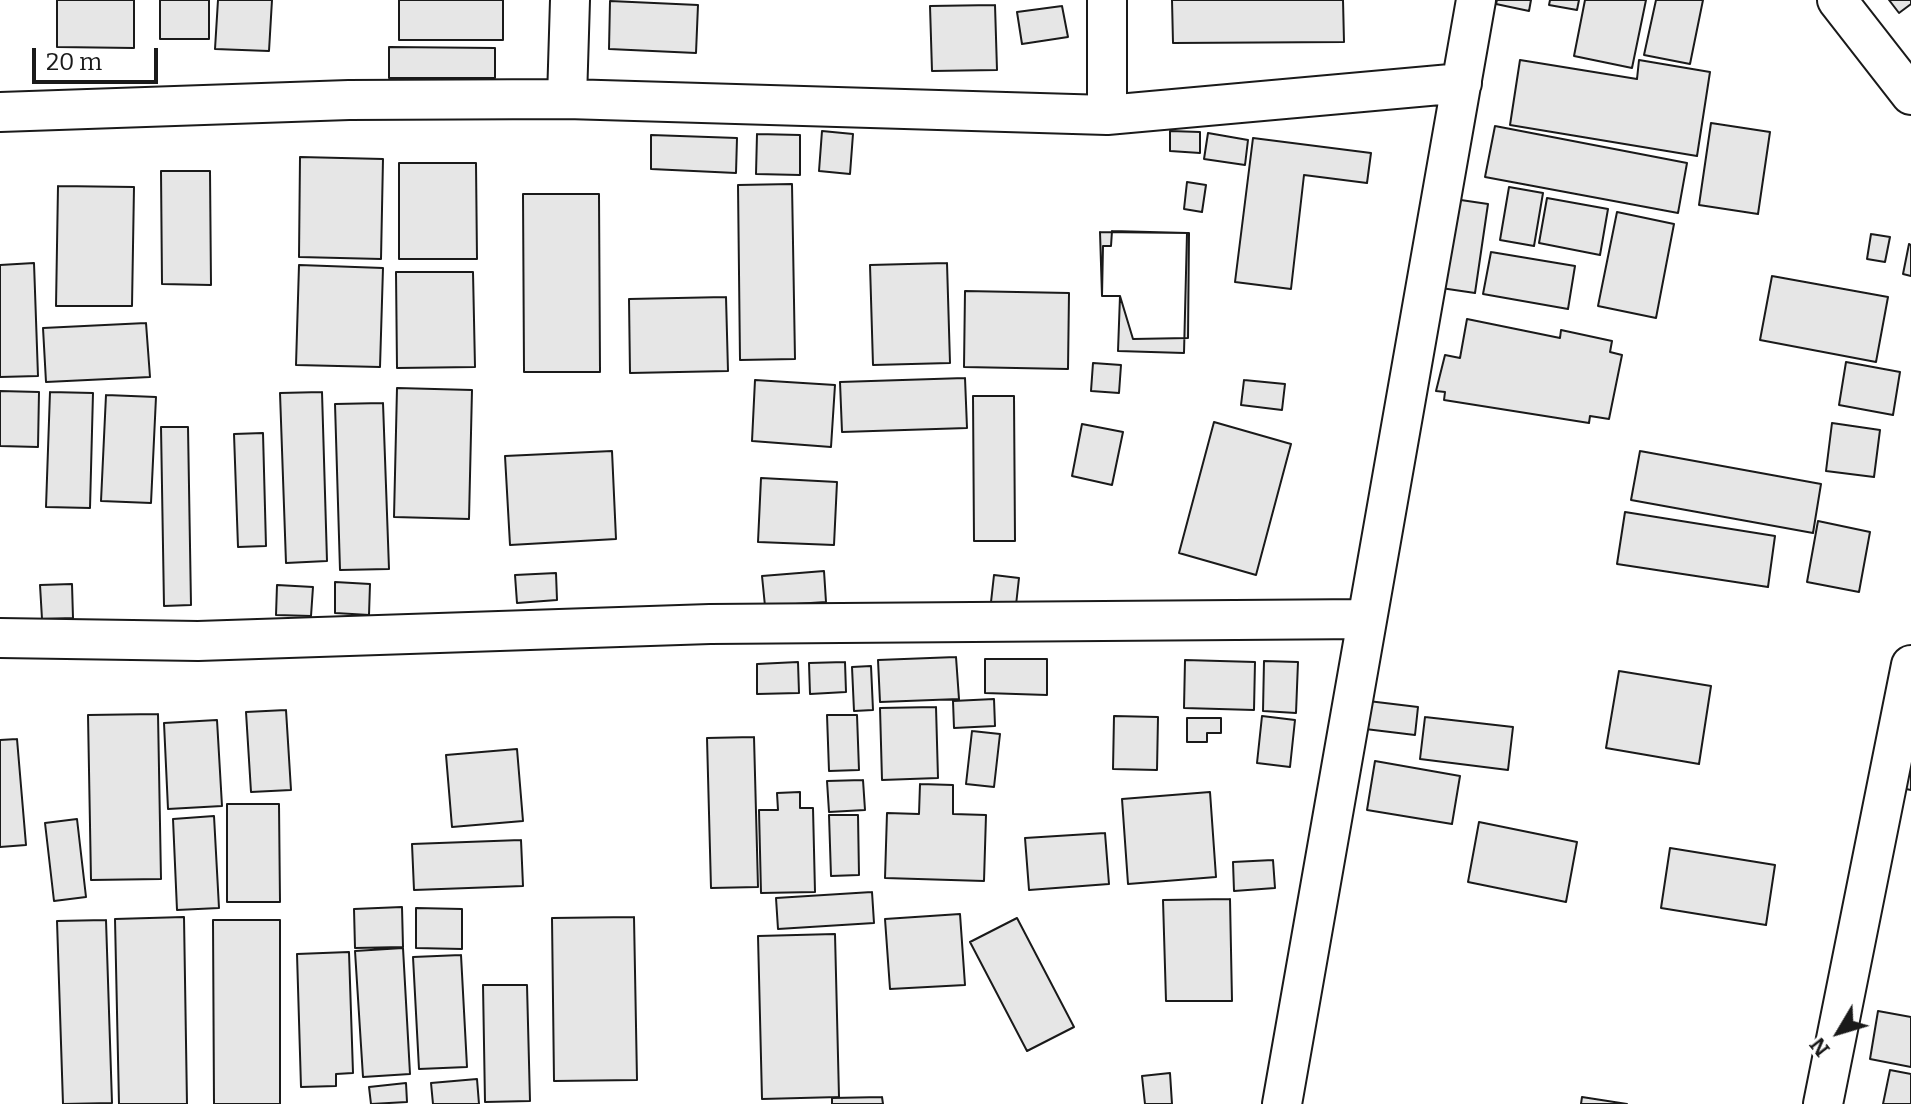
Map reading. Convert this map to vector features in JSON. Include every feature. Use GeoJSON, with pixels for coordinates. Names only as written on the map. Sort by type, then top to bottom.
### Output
{"type":"FeatureCollection","features":[{"type":"Feature","properties":{"kind":"street"},"geometry":{"type":"LineString","coordinates":[[567,99],[570,0]]}},
{"type":"Feature","properties":{"kind":"street"},"geometry":{"type":"LineString","coordinates":[[1107,0],[1107,115]]}},
{"type":"Feature","properties":{"kind":"street"},"geometry":{"type":"LineString","coordinates":[[1282,1104],[1476,0]]}},
{"type":"Feature","properties":{"kind":"street"},"geometry":{"type":"LineString","coordinates":[[1837,0],[1911,95]]}},
{"type":"Feature","properties":{"kind":"street"},"geometry":{"type":"LineString","coordinates":[[0,112],[349,100],[567,99],[1107,115],[1462,83]]}},
{"type":"Feature","properties":{"kind":"street"},"geometry":{"type":"LineString","coordinates":[[0,638],[198,641],[710,624],[1366,619]]}},
{"type":"Feature","properties":{"kind":"street"},"geometry":{"type":"LineString","coordinates":[[1823,1104],[1911,665]]}},
{"type":"Feature","properties":{"kind":"building"},"geometry":{"type":"Polygon","coordinates":[[[57,0],[134,0],[134,48],[57,47],[57,0]]]}},
{"type":"Feature","properties":{"kind":"building"},"geometry":{"type":"Polygon","coordinates":[[[160,0],[209,0],[209,39],[160,39],[160,0]]]}},
{"type":"Feature","properties":{"kind":"building"},"geometry":{"type":"Polygon","coordinates":[[[218,0],[272,0],[269,51],[215,49],[218,0]]]}},
{"type":"Feature","properties":{"kind":"building"},"geometry":{"type":"Polygon","coordinates":[[[399,0],[503,0],[503,40],[399,40],[399,0]]]}},
{"type":"Feature","properties":{"kind":"building"},"geometry":{"type":"Polygon","coordinates":[[[1172,0],[1343,0],[1344,42],[1173,43],[1172,0]]]}},
{"type":"Feature","properties":{"kind":"building"},"geometry":{"type":"Polygon","coordinates":[[[1497,0],[1531,0],[1529,11],[1496,4],[1497,0]]]}},
{"type":"Feature","properties":{"kind":"building"},"geometry":{"type":"Polygon","coordinates":[[[1550,0],[1579,0],[1577,10],[1549,5],[1550,0]]]}},
{"type":"Feature","properties":{"kind":"building"},"geometry":{"type":"Polygon","coordinates":[[[1585,0],[1646,0],[1632,68],[1574,56],[1585,0]]]}},
{"type":"Feature","properties":{"kind":"building"},"geometry":{"type":"Polygon","coordinates":[[[1656,0],[1703,0],[1690,64],[1644,55],[1656,0]]]}},
{"type":"Feature","properties":{"kind":"building"},"geometry":{"type":"Polygon","coordinates":[[[1889,0],[1911,0],[1911,4],[1899,13],[1889,0]]]}},
{"type":"Feature","properties":{"kind":"building"},"geometry":{"type":"Polygon","coordinates":[[[610,1],[698,5],[696,53],[609,49],[610,1]]]}},
{"type":"Feature","properties":{"kind":"building"},"geometry":{"type":"Polygon","coordinates":[[[995,5],[997,70],[932,71],[930,6],[995,5]]]}},
{"type":"Feature","properties":{"kind":"building"},"geometry":{"type":"Polygon","coordinates":[[[1062,6],[1068,37],[1022,44],[1017,12],[1062,6]]]}},
{"type":"Feature","properties":{"kind":"building"},"geometry":{"type":"Polygon","coordinates":[[[389,47],[495,48],[495,78],[389,78],[389,47]]]}},
{"type":"Feature","properties":{"kind":"building"},"geometry":{"type":"Polygon","coordinates":[[[1520,60],[1637,79],[1639,60],[1710,72],[1697,156],[1510,125],[1520,60]]]}},
{"type":"Feature","properties":{"kind":"building"},"geometry":{"type":"Polygon","coordinates":[[[1711,123],[1770,132],[1758,214],[1699,205],[1711,123]]]}},
{"type":"Feature","properties":{"kind":"building"},"geometry":{"type":"Polygon","coordinates":[[[1495,126],[1687,163],[1678,213],[1485,177],[1495,126]]]}},
{"type":"Feature","properties":{"kind":"building"},"geometry":{"type":"Polygon","coordinates":[[[822,131],[853,134],[850,174],[819,171],[822,131]]]}},
{"type":"Feature","properties":{"kind":"building"},"geometry":{"type":"Polygon","coordinates":[[[1170,131],[1200,132],[1200,153],[1170,151],[1170,131]]]}},
{"type":"Feature","properties":{"kind":"building"},"geometry":{"type":"Polygon","coordinates":[[[1208,133],[1248,140],[1245,165],[1204,159],[1208,133]]]}},
{"type":"Feature","properties":{"kind":"building"},"geometry":{"type":"Polygon","coordinates":[[[757,134],[800,135],[800,175],[756,174],[757,134]]]}},
{"type":"Feature","properties":{"kind":"building"},"geometry":{"type":"Polygon","coordinates":[[[651,135],[737,138],[736,173],[651,169],[651,135]]]}},
{"type":"Feature","properties":{"kind":"building"},"geometry":{"type":"Polygon","coordinates":[[[1253,138],[1371,153],[1367,183],[1304,175],[1291,289],[1235,282],[1253,138]]]}},
{"type":"Feature","properties":{"kind":"building"},"geometry":{"type":"Polygon","coordinates":[[[300,157],[383,159],[381,259],[299,257],[300,157]]]}},
{"type":"Feature","properties":{"kind":"building"},"geometry":{"type":"Polygon","coordinates":[[[399,163],[476,163],[477,259],[399,259],[399,163]]]}},
{"type":"Feature","properties":{"kind":"building"},"geometry":{"type":"Polygon","coordinates":[[[161,171],[210,171],[211,285],[162,284],[161,171]]]}},
{"type":"Feature","properties":{"kind":"building"},"geometry":{"type":"Polygon","coordinates":[[[1187,182],[1206,185],[1202,212],[1184,209],[1187,182]]]}},
{"type":"Feature","properties":{"kind":"building"},"geometry":{"type":"Polygon","coordinates":[[[792,184],[795,359],[740,360],[738,185],[792,184]]]}},
{"type":"Feature","properties":{"kind":"building"},"geometry":{"type":"Polygon","coordinates":[[[58,186],[134,187],[132,306],[56,306],[58,186]]]}},
{"type":"Feature","properties":{"kind":"building"},"geometry":{"type":"Polygon","coordinates":[[[1509,187],[1543,193],[1534,246],[1500,240],[1509,187]]]}},
{"type":"Feature","properties":{"kind":"building"},"geometry":{"type":"Polygon","coordinates":[[[523,194],[599,194],[600,372],[524,372],[523,194]]]}},
{"type":"Feature","properties":{"kind":"building"},"geometry":{"type":"Polygon","coordinates":[[[1547,198],[1608,209],[1600,255],[1539,243],[1547,198]]]}},
{"type":"Feature","properties":{"kind":"building"},"geometry":{"type":"Polygon","coordinates":[[[1454,199],[1488,204],[1475,293],[1441,288],[1454,199]]]}},
{"type":"Feature","properties":{"kind":"building"},"geometry":{"type":"Polygon","coordinates":[[[1617,212],[1674,224],[1656,318],[1598,306],[1617,212]]]}},
{"type":"Feature","properties":{"kind":"building"},"geometry":{"type":"Polygon","coordinates":[[[1112,231],[1187,233],[1184,353],[1118,351],[1120,296],[1102,296],[1103,246],[1111,246],[1112,231]]]}},
{"type":"Feature","properties":{"kind":"building"},"geometry":{"type":"Polygon","coordinates":[[[1100,232],[1189,233],[1188,338],[1133,339],[1120,296],[1102,296],[1100,232]]]}},
{"type":"Feature","properties":{"kind":"building"},"geometry":{"type":"Polygon","coordinates":[[[1871,234],[1890,237],[1885,262],[1867,259],[1871,234]]]}},
{"type":"Feature","properties":{"kind":"building"},"geometry":{"type":"Polygon","coordinates":[[[1911,245],[1911,276],[1903,274],[1911,245]]]}},
{"type":"Feature","properties":{"kind":"building"},"geometry":{"type":"Polygon","coordinates":[[[1491,252],[1575,266],[1568,309],[1483,294],[1491,252]]]}},
{"type":"Feature","properties":{"kind":"building"},"geometry":{"type":"Polygon","coordinates":[[[34,263],[38,376],[0,377],[0,265],[34,263]]]}},
{"type":"Feature","properties":{"kind":"building"},"geometry":{"type":"Polygon","coordinates":[[[947,263],[950,363],[873,365],[870,265],[947,263]]]}},
{"type":"Feature","properties":{"kind":"building"},"geometry":{"type":"Polygon","coordinates":[[[299,265],[383,268],[380,367],[296,365],[299,265]]]}},
{"type":"Feature","properties":{"kind":"building"},"geometry":{"type":"Polygon","coordinates":[[[396,272],[473,272],[475,367],[397,368],[396,272]]]}},
{"type":"Feature","properties":{"kind":"building"},"geometry":{"type":"Polygon","coordinates":[[[1772,276],[1888,297],[1876,362],[1760,340],[1772,276]]]}},
{"type":"Feature","properties":{"kind":"building"},"geometry":{"type":"Polygon","coordinates":[[[965,291],[1069,293],[1068,369],[964,367],[965,291]]]}},
{"type":"Feature","properties":{"kind":"building"},"geometry":{"type":"Polygon","coordinates":[[[726,297],[728,371],[630,373],[629,299],[726,297]]]}},
{"type":"Feature","properties":{"kind":"building"},"geometry":{"type":"Polygon","coordinates":[[[1467,319],[1560,338],[1561,330],[1612,341],[1610,352],[1622,355],[1609,419],[1590,416],[1589,423],[1444,400],[1445,392],[1436,391],[1445,355],[1460,358],[1467,319]]]}},
{"type":"Feature","properties":{"kind":"building"},"geometry":{"type":"Polygon","coordinates":[[[146,323],[150,377],[46,382],[43,328],[146,323]]]}},
{"type":"Feature","properties":{"kind":"building"},"geometry":{"type":"Polygon","coordinates":[[[1846,362],[1900,372],[1893,415],[1839,405],[1846,362]]]}},
{"type":"Feature","properties":{"kind":"building"},"geometry":{"type":"Polygon","coordinates":[[[1093,363],[1121,365],[1119,393],[1091,391],[1093,363]]]}},
{"type":"Feature","properties":{"kind":"building"},"geometry":{"type":"Polygon","coordinates":[[[965,378],[967,428],[842,432],[840,382],[965,378]]]}},
{"type":"Feature","properties":{"kind":"building"},"geometry":{"type":"Polygon","coordinates":[[[755,380],[835,385],[831,447],[752,441],[755,380]]]}},
{"type":"Feature","properties":{"kind":"building"},"geometry":{"type":"Polygon","coordinates":[[[1244,380],[1285,384],[1282,410],[1241,405],[1244,380]]]}},
{"type":"Feature","properties":{"kind":"building"},"geometry":{"type":"Polygon","coordinates":[[[397,388],[472,390],[469,519],[394,517],[397,388]]]}},
{"type":"Feature","properties":{"kind":"building"},"geometry":{"type":"Polygon","coordinates":[[[0,391],[39,392],[38,447],[0,446],[0,391]]]}},
{"type":"Feature","properties":{"kind":"building"},"geometry":{"type":"Polygon","coordinates":[[[50,392],[93,393],[90,508],[46,507],[50,392]]]}},
{"type":"Feature","properties":{"kind":"building"},"geometry":{"type":"Polygon","coordinates":[[[322,392],[327,561],[286,563],[280,393],[322,392]]]}},
{"type":"Feature","properties":{"kind":"building"},"geometry":{"type":"Polygon","coordinates":[[[106,395],[156,397],[151,503],[101,501],[106,395]]]}},
{"type":"Feature","properties":{"kind":"building"},"geometry":{"type":"Polygon","coordinates":[[[973,396],[1014,396],[1015,541],[974,541],[973,396]]]}},
{"type":"Feature","properties":{"kind":"building"},"geometry":{"type":"Polygon","coordinates":[[[383,403],[389,569],[340,570],[335,404],[383,403]]]}},
{"type":"Feature","properties":{"kind":"building"},"geometry":{"type":"Polygon","coordinates":[[[1214,422],[1291,444],[1256,575],[1179,553],[1214,422]]]}},
{"type":"Feature","properties":{"kind":"building"},"geometry":{"type":"Polygon","coordinates":[[[1832,423],[1880,430],[1874,477],[1826,471],[1832,423]]]}},
{"type":"Feature","properties":{"kind":"building"},"geometry":{"type":"Polygon","coordinates":[[[1082,424],[1123,432],[1112,485],[1072,476],[1082,424]]]}},
{"type":"Feature","properties":{"kind":"building"},"geometry":{"type":"Polygon","coordinates":[[[161,427],[188,427],[191,605],[164,606],[161,427]]]}},
{"type":"Feature","properties":{"kind":"building"},"geometry":{"type":"Polygon","coordinates":[[[263,433],[266,546],[238,547],[234,434],[263,433]]]}},
{"type":"Feature","properties":{"kind":"building"},"geometry":{"type":"Polygon","coordinates":[[[612,451],[616,539],[510,545],[505,456],[612,451]]]}},
{"type":"Feature","properties":{"kind":"building"},"geometry":{"type":"Polygon","coordinates":[[[1640,451],[1821,484],[1813,533],[1631,500],[1640,451]]]}},
{"type":"Feature","properties":{"kind":"building"},"geometry":{"type":"Polygon","coordinates":[[[761,478],[837,482],[834,545],[758,542],[761,478]]]}},
{"type":"Feature","properties":{"kind":"building"},"geometry":{"type":"Polygon","coordinates":[[[1625,512],[1775,536],[1768,587],[1617,564],[1625,512]]]}},
{"type":"Feature","properties":{"kind":"building"},"geometry":{"type":"Polygon","coordinates":[[[1818,521],[1870,532],[1859,592],[1807,582],[1818,521]]]}},
{"type":"Feature","properties":{"kind":"building"},"geometry":{"type":"Polygon","coordinates":[[[824,571],[826,602],[765,606],[762,576],[824,571]]]}},
{"type":"Feature","properties":{"kind":"building"},"geometry":{"type":"Polygon","coordinates":[[[556,573],[557,600],[517,603],[515,575],[556,573]]]}},
{"type":"Feature","properties":{"kind":"building"},"geometry":{"type":"Polygon","coordinates":[[[994,575],[1019,578],[1016,605],[991,602],[994,575]]]}},
{"type":"Feature","properties":{"kind":"building"},"geometry":{"type":"Polygon","coordinates":[[[335,582],[370,584],[369,615],[335,613],[335,582]]]}},
{"type":"Feature","properties":{"kind":"building"},"geometry":{"type":"Polygon","coordinates":[[[72,584],[73,618],[42,619],[40,585],[72,584]]]}},
{"type":"Feature","properties":{"kind":"building"},"geometry":{"type":"Polygon","coordinates":[[[277,585],[313,587],[311,616],[276,615],[277,585]]]}},
{"type":"Feature","properties":{"kind":"building"},"geometry":{"type":"Polygon","coordinates":[[[956,657],[959,699],[880,702],[878,660],[956,657]]]}},
{"type":"Feature","properties":{"kind":"building"},"geometry":{"type":"Polygon","coordinates":[[[985,659],[1047,659],[1047,695],[985,693],[985,659]]]}},
{"type":"Feature","properties":{"kind":"building"},"geometry":{"type":"Polygon","coordinates":[[[1185,660],[1255,662],[1254,710],[1184,708],[1185,660]]]}},
{"type":"Feature","properties":{"kind":"building"},"geometry":{"type":"Polygon","coordinates":[[[1264,661],[1298,662],[1296,713],[1263,711],[1264,661]]]}},
{"type":"Feature","properties":{"kind":"building"},"geometry":{"type":"Polygon","coordinates":[[[798,662],[799,693],[757,694],[757,664],[798,662]]]}},
{"type":"Feature","properties":{"kind":"building"},"geometry":{"type":"Polygon","coordinates":[[[845,662],[846,692],[810,694],[809,663],[845,662]]]}},
{"type":"Feature","properties":{"kind":"building"},"geometry":{"type":"Polygon","coordinates":[[[871,666],[873,710],[854,711],[852,667],[871,666]]]}},
{"type":"Feature","properties":{"kind":"building"},"geometry":{"type":"Polygon","coordinates":[[[1619,671],[1711,686],[1699,764],[1606,748],[1619,671]]]}},
{"type":"Feature","properties":{"kind":"building"},"geometry":{"type":"Polygon","coordinates":[[[994,699],[995,726],[954,728],[953,701],[994,699]]]}},
{"type":"Feature","properties":{"kind":"building"},"geometry":{"type":"Polygon","coordinates":[[[1360,700],[1418,707],[1415,735],[1357,728],[1360,700]]]}},
{"type":"Feature","properties":{"kind":"building"},"geometry":{"type":"Polygon","coordinates":[[[936,707],[938,778],[882,780],[880,708],[936,707]]]}},
{"type":"Feature","properties":{"kind":"building"},"geometry":{"type":"Polygon","coordinates":[[[286,710],[291,790],[251,792],[246,712],[286,710]]]}},
{"type":"Feature","properties":{"kind":"building"},"geometry":{"type":"Polygon","coordinates":[[[158,714],[161,879],[91,880],[88,715],[158,714]]]}},
{"type":"Feature","properties":{"kind":"building"},"geometry":{"type":"Polygon","coordinates":[[[827,715],[857,715],[859,770],[829,771],[827,715]]]}},
{"type":"Feature","properties":{"kind":"building"},"geometry":{"type":"Polygon","coordinates":[[[1114,716],[1158,717],[1157,770],[1113,769],[1114,716]]]}},
{"type":"Feature","properties":{"kind":"building"},"geometry":{"type":"Polygon","coordinates":[[[1262,716],[1295,720],[1290,767],[1257,763],[1262,716]]]}},
{"type":"Feature","properties":{"kind":"building"},"geometry":{"type":"Polygon","coordinates":[[[1425,717],[1513,727],[1508,770],[1420,759],[1425,717]]]}},
{"type":"Feature","properties":{"kind":"building"},"geometry":{"type":"Polygon","coordinates":[[[1187,718],[1221,718],[1221,733],[1207,733],[1207,742],[1187,742],[1187,718]]]}},
{"type":"Feature","properties":{"kind":"building"},"geometry":{"type":"Polygon","coordinates":[[[217,720],[222,806],[168,809],[164,723],[217,720]]]}},
{"type":"Feature","properties":{"kind":"building"},"geometry":{"type":"Polygon","coordinates":[[[972,731],[1000,734],[994,787],[966,784],[972,731]]]}},
{"type":"Feature","properties":{"kind":"building"},"geometry":{"type":"Polygon","coordinates":[[[754,737],[758,887],[711,888],[707,738],[754,737]]]}},
{"type":"Feature","properties":{"kind":"building"},"geometry":{"type":"Polygon","coordinates":[[[17,739],[26,845],[0,847],[0,740],[17,739]]]}},
{"type":"Feature","properties":{"kind":"building"},"geometry":{"type":"Polygon","coordinates":[[[517,749],[523,821],[452,827],[446,755],[517,749]]]}},
{"type":"Feature","properties":{"kind":"building"},"geometry":{"type":"Polygon","coordinates":[[[1911,753],[1911,790],[1901,788],[1911,753]]]}},
{"type":"Feature","properties":{"kind":"building"},"geometry":{"type":"Polygon","coordinates":[[[1375,761],[1460,776],[1452,824],[1367,810],[1375,761]]]}},
{"type":"Feature","properties":{"kind":"building"},"geometry":{"type":"Polygon","coordinates":[[[863,780],[865,810],[829,812],[827,781],[863,780]]]}},
{"type":"Feature","properties":{"kind":"building"},"geometry":{"type":"Polygon","coordinates":[[[920,784],[953,785],[953,814],[986,815],[984,881],[885,878],[887,813],[919,814],[920,784]]]}},
{"type":"Feature","properties":{"kind":"building"},"geometry":{"type":"Polygon","coordinates":[[[800,792],[800,808],[813,808],[815,892],[761,893],[759,810],[778,810],[777,793],[800,792]]]}},
{"type":"Feature","properties":{"kind":"building"},"geometry":{"type":"Polygon","coordinates":[[[1210,792],[1216,877],[1128,884],[1122,799],[1210,792]]]}},
{"type":"Feature","properties":{"kind":"building"},"geometry":{"type":"Polygon","coordinates":[[[227,804],[279,804],[280,902],[227,902],[227,804]]]}},
{"type":"Feature","properties":{"kind":"building"},"geometry":{"type":"Polygon","coordinates":[[[829,815],[858,815],[859,875],[831,876],[829,815]]]}},
{"type":"Feature","properties":{"kind":"building"},"geometry":{"type":"Polygon","coordinates":[[[214,816],[219,908],[177,910],[173,819],[214,816]]]}},
{"type":"Feature","properties":{"kind":"building"},"geometry":{"type":"Polygon","coordinates":[[[77,819],[86,897],[54,901],[45,823],[77,819]]]}},
{"type":"Feature","properties":{"kind":"building"},"geometry":{"type":"Polygon","coordinates":[[[1479,822],[1577,842],[1566,902],[1468,882],[1479,822]]]}},
{"type":"Feature","properties":{"kind":"building"},"geometry":{"type":"Polygon","coordinates":[[[1105,833],[1109,884],[1029,890],[1025,838],[1105,833]]]}},
{"type":"Feature","properties":{"kind":"building"},"geometry":{"type":"Polygon","coordinates":[[[521,840],[523,886],[414,890],[412,844],[521,840]]]}},
{"type":"Feature","properties":{"kind":"building"},"geometry":{"type":"Polygon","coordinates":[[[1670,848],[1775,865],[1766,925],[1661,908],[1670,848]]]}},
{"type":"Feature","properties":{"kind":"building"},"geometry":{"type":"Polygon","coordinates":[[[1273,860],[1275,888],[1234,891],[1233,862],[1273,860]]]}},
{"type":"Feature","properties":{"kind":"building"},"geometry":{"type":"Polygon","coordinates":[[[872,892],[874,923],[778,929],[776,898],[872,892]]]}},
{"type":"Feature","properties":{"kind":"building"},"geometry":{"type":"Polygon","coordinates":[[[1230,899],[1232,1001],[1166,1001],[1163,900],[1230,899]]]}},
{"type":"Feature","properties":{"kind":"building"},"geometry":{"type":"Polygon","coordinates":[[[402,907],[403,947],[355,948],[354,909],[402,907]]]}},
{"type":"Feature","properties":{"kind":"building"},"geometry":{"type":"Polygon","coordinates":[[[416,908],[462,909],[462,949],[416,948],[416,908]]]}},
{"type":"Feature","properties":{"kind":"building"},"geometry":{"type":"Polygon","coordinates":[[[960,914],[965,985],[890,989],[885,919],[960,914]]]}},
{"type":"Feature","properties":{"kind":"building"},"geometry":{"type":"Polygon","coordinates":[[[184,917],[187,1104],[119,1104],[115,919],[184,917]]]}},
{"type":"Feature","properties":{"kind":"building"},"geometry":{"type":"Polygon","coordinates":[[[634,917],[637,1080],[554,1081],[552,918],[634,917]]]}},
{"type":"Feature","properties":{"kind":"building"},"geometry":{"type":"Polygon","coordinates":[[[1017,918],[1074,1027],[1027,1051],[970,942],[1017,918]]]}},
{"type":"Feature","properties":{"kind":"building"},"geometry":{"type":"Polygon","coordinates":[[[106,920],[112,1103],[63,1104],[57,921],[106,920]]]}},
{"type":"Feature","properties":{"kind":"building"},"geometry":{"type":"Polygon","coordinates":[[[213,920],[280,920],[280,1104],[214,1104],[213,920]]]}},
{"type":"Feature","properties":{"kind":"building"},"geometry":{"type":"Polygon","coordinates":[[[835,934],[839,1097],[762,1099],[758,936],[835,934]]]}},
{"type":"Feature","properties":{"kind":"building"},"geometry":{"type":"Polygon","coordinates":[[[403,948],[410,1074],[363,1077],[355,951],[403,948]]]}},
{"type":"Feature","properties":{"kind":"building"},"geometry":{"type":"Polygon","coordinates":[[[349,952],[353,1073],[336,1074],[336,1086],[301,1087],[297,954],[349,952]]]}},
{"type":"Feature","properties":{"kind":"building"},"geometry":{"type":"Polygon","coordinates":[[[461,955],[467,1067],[419,1069],[413,957],[461,955]]]}},
{"type":"Feature","properties":{"kind":"building"},"geometry":{"type":"Polygon","coordinates":[[[483,985],[527,985],[530,1101],[485,1102],[483,985]]]}},
{"type":"Feature","properties":{"kind":"building"},"geometry":{"type":"Polygon","coordinates":[[[1878,1011],[1911,1017],[1911,1067],[1870,1059],[1878,1011]]]}},
{"type":"Feature","properties":{"kind":"building"},"geometry":{"type":"Polygon","coordinates":[[[1890,1070],[1911,1074],[1911,1104],[1883,1104],[1890,1070]]]}},
{"type":"Feature","properties":{"kind":"building"},"geometry":{"type":"Polygon","coordinates":[[[1170,1073],[1172,1104],[1145,1104],[1142,1076],[1170,1073]]]}},
{"type":"Feature","properties":{"kind":"building"},"geometry":{"type":"Polygon","coordinates":[[[477,1079],[479,1104],[433,1104],[431,1083],[477,1079]]]}},
{"type":"Feature","properties":{"kind":"building"},"geometry":{"type":"Polygon","coordinates":[[[406,1083],[407,1102],[371,1104],[369,1087],[406,1083]]]}},
{"type":"Feature","properties":{"kind":"building"},"geometry":{"type":"Polygon","coordinates":[[[882,1097],[883,1104],[832,1104],[832,1098],[882,1097]]]}},
{"type":"Feature","properties":{"kind":"building"},"geometry":{"type":"Polygon","coordinates":[[[1582,1097],[1627,1104],[1581,1104],[1582,1097]]]}}]}
